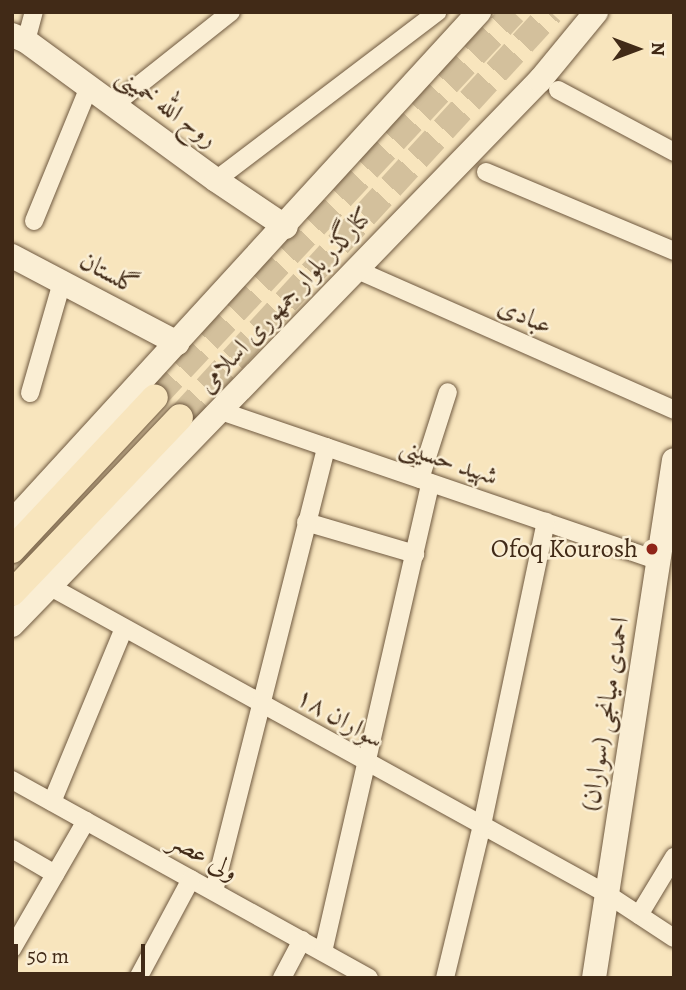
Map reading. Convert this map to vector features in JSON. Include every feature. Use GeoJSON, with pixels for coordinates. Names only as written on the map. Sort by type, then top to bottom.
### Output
{"type":"FeatureCollection","features":[{"type":"Feature","properties":{"kind":"main road","name":"کنارگذر بلوار جمهوری اسلامی"},"geometry":{"type":"LineString","coordinates":[[12,522],[286,227],[479,12]]}},
{"type":"Feature","properties":{"kind":"main road","name":"کنارگذر بلوار جمهوری اسلامی"},"geometry":{"type":"LineString","coordinates":[[12,625],[540,80],[596,12]]}},
{"type":"Feature","properties":{"kind":"main road","name":"روح الله خمینی"},"geometry":{"type":"LineString","coordinates":[[19,38],[286,227]]}},
{"type":"Feature","properties":{"kind":"main road","name":"گلستان"},"geometry":{"type":"LineString","coordinates":[[12,256],[177,343]]}},
{"type":"Feature","properties":{"kind":"main road"},"geometry":{"type":"LineString","coordinates":[[12,550],[155,397]]}},
{"type":"Feature","properties":{"kind":"main road"},"geometry":{"type":"LineString","coordinates":[[12,593],[180,417]]}},
{"type":"Feature","properties":{"kind":"main road","name":"احمدی میانجی (سواران)"},"geometry":{"type":"LineString","coordinates":[[594,978],[660,561],[668,535],[674,460]]}},
{"type":"Feature","properties":{"kind":"street"},"geometry":{"type":"LineString","coordinates":[[19,38],[34,12]]}},
{"type":"Feature","properties":{"kind":"street"},"geometry":{"type":"LineString","coordinates":[[115,104],[231,12]]}},
{"type":"Feature","properties":{"kind":"street"},"geometry":{"type":"LineString","coordinates":[[216,180],[437,12]]}},
{"type":"Feature","properties":{"kind":"street"},"geometry":{"type":"LineString","coordinates":[[34,221],[89,87]]}},
{"type":"Feature","properties":{"kind":"street"},"geometry":{"type":"LineString","coordinates":[[558,90],[674,152]]}},
{"type":"Feature","properties":{"kind":"street"},"geometry":{"type":"LineString","coordinates":[[486,172],[674,251]]}},
{"type":"Feature","properties":{"kind":"street","name":"عبادی"},"geometry":{"type":"LineString","coordinates":[[355,269],[674,410]]}},
{"type":"Feature","properties":{"kind":"street"},"geometry":{"type":"LineString","coordinates":[[30,393],[62,282]]}},
{"type":"Feature","properties":{"kind":"street"},"geometry":{"type":"LineString","coordinates":[[323,952],[415,554],[425,481],[448,392]]}},
{"type":"Feature","properties":{"kind":"street","name":"شهید حسینی"},"geometry":{"type":"LineString","coordinates":[[221,411],[660,561]]}},
{"type":"Feature","properties":{"kind":"street"},"geometry":{"type":"LineString","coordinates":[[214,891],[326,447]]}},
{"type":"Feature","properties":{"kind":"street"},"geometry":{"type":"LineString","coordinates":[[306,522],[415,554]]}},
{"type":"Feature","properties":{"kind":"street"},"geometry":{"type":"LineString","coordinates":[[445,978],[482,825],[546,522]]}},
{"type":"Feature","properties":{"kind":"street","name":"سواران ۱۸"},"geometry":{"type":"LineString","coordinates":[[49,586],[365,763],[607,894],[674,938]]}},
{"type":"Feature","properties":{"kind":"street"},"geometry":{"type":"LineString","coordinates":[[52,802],[124,628]]}},
{"type":"Feature","properties":{"kind":"street","name":"ولی عصر"},"geometry":{"type":"LineString","coordinates":[[12,780],[369,978]]}},
{"type":"Feature","properties":{"kind":"street"},"geometry":{"type":"LineString","coordinates":[[12,950],[86,821]]}},
{"type":"Feature","properties":{"kind":"street"},"geometry":{"type":"LineString","coordinates":[[12,849],[55,874]]}},
{"type":"Feature","properties":{"kind":"street"},"geometry":{"type":"LineString","coordinates":[[639,915],[674,857]]}},
{"type":"Feature","properties":{"kind":"street"},"geometry":{"type":"LineString","coordinates":[[138,978],[191,879]]}},
{"type":"Feature","properties":{"kind":"street"},"geometry":{"type":"LineString","coordinates":[[282,978],[302,940]]}},
{"type":"Feature","properties":{"kind":"tunnel"},"geometry":{"type":"LineString","coordinates":[[155,397],[514,12]]}},
{"type":"Feature","properties":{"kind":"tunnel"},"geometry":{"type":"LineString","coordinates":[[180,417],[551,12]]}},
{"type":"Feature","properties":{"kind":"place","name":"Ofoq Kourosh"},"geometry":{"type":"Point","coordinates":[652,549]}}]}
